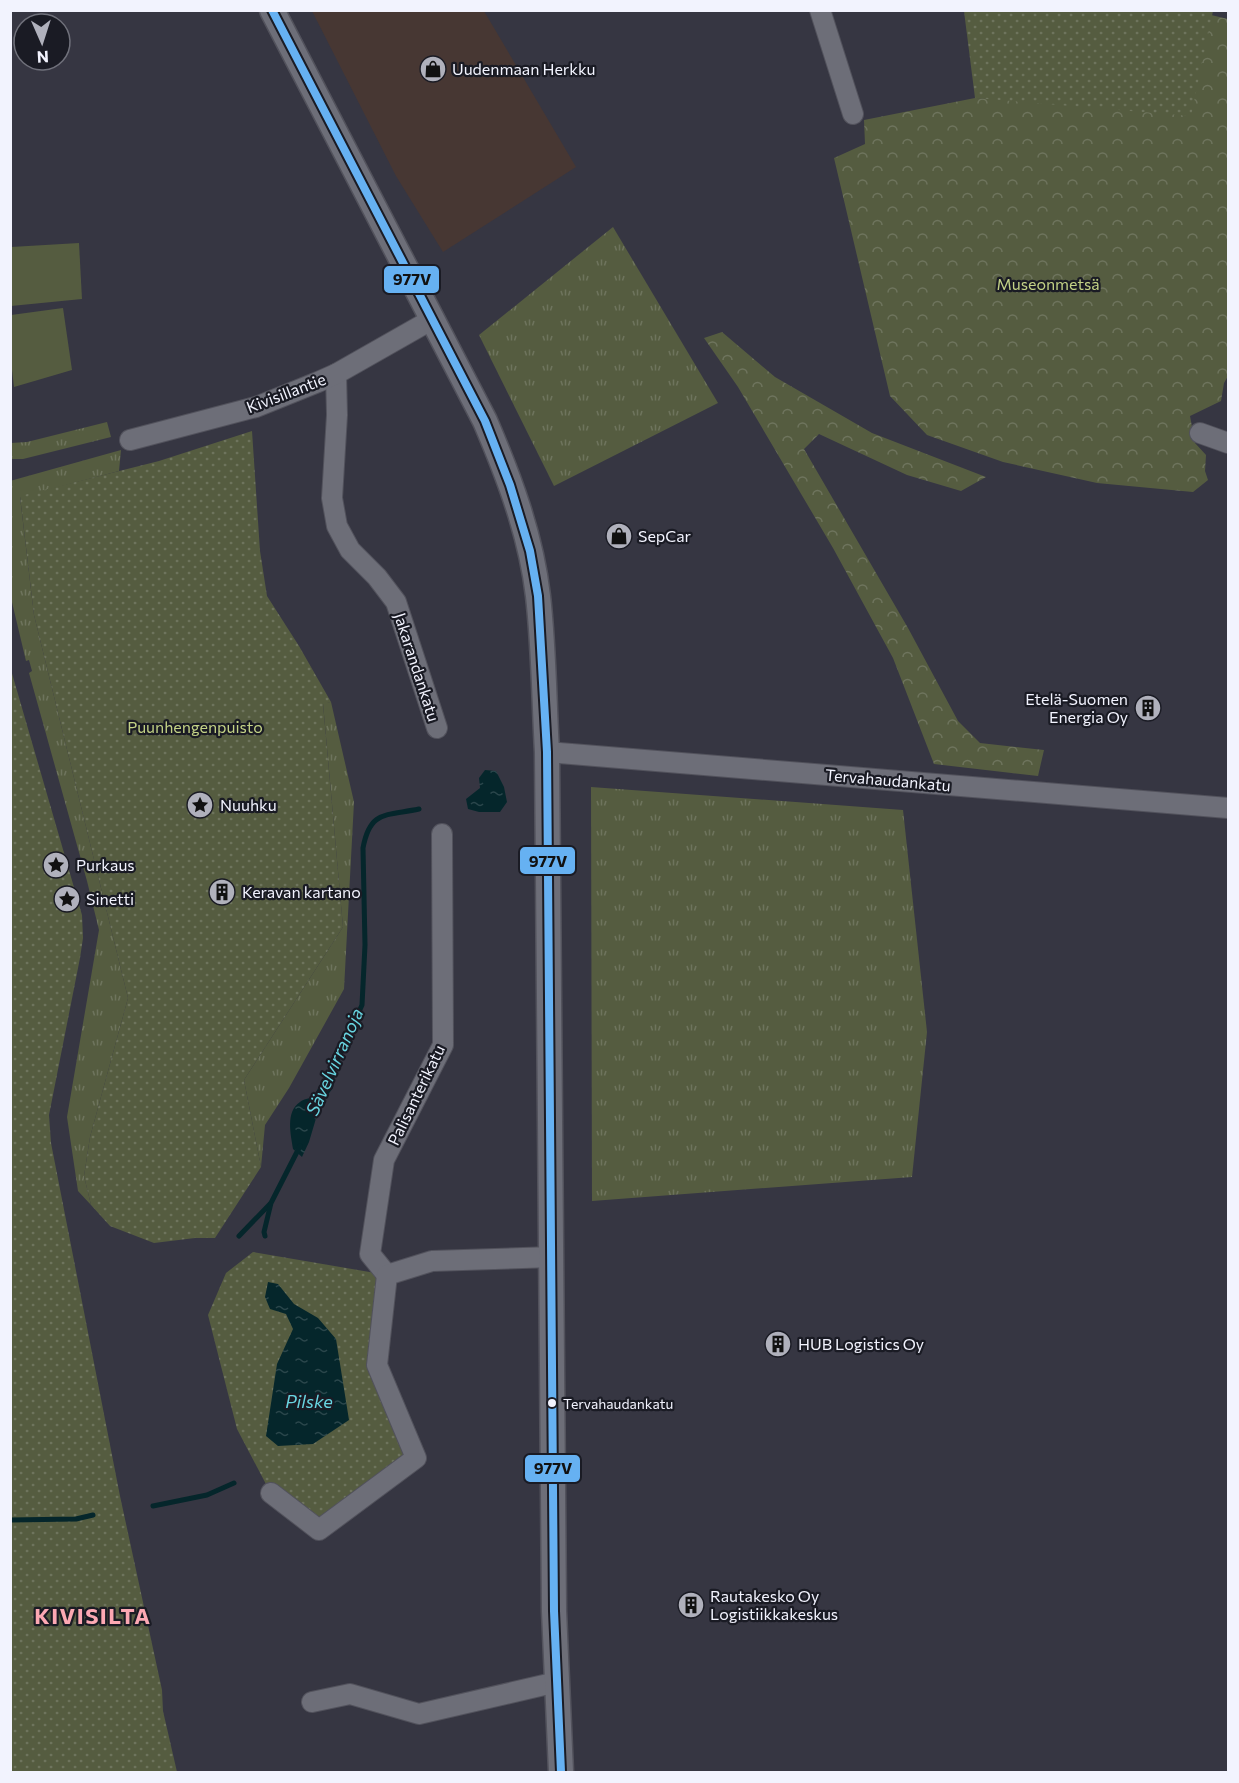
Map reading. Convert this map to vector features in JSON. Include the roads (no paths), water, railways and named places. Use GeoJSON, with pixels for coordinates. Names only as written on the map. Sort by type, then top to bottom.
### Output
{"type":"FeatureCollection","features":[{"type":"Feature","properties":{"kind":"street"},"geometry":{"type":"LineString","coordinates":[[272,10],[485,421],[505,466],[519,508],[538,594],[547,752],[549,1127],[553,1257],[554,1611],[561,1773]]}},
{"type":"Feature","properties":{"kind":"street"},"geometry":{"type":"LineString","coordinates":[[820,10],[853,114]]}},
{"type":"Feature","properties":{"kind":"street","name":"Kivisillantie"},"geometry":{"type":"LineString","coordinates":[[130,440],[256,406],[336,374],[432,320]]}},
{"type":"Feature","properties":{"kind":"street","name":"Jakarandankatu"},"geometry":{"type":"LineString","coordinates":[[336,374],[338,386],[332,498],[337,526],[350,550],[377,577],[396,602],[437,728]]}},
{"type":"Feature","properties":{"kind":"street"},"geometry":{"type":"LineString","coordinates":[[1200,433],[1228,442]]}},
{"type":"Feature","properties":{"kind":"street","name":"Tervahaudankatu"},"geometry":{"type":"LineString","coordinates":[[547,752],[1228,808]]}},
{"type":"Feature","properties":{"kind":"street","name":"Palisanterikatu"},"geometry":{"type":"LineString","coordinates":[[387,1275],[370,1254],[384,1160],[443,1045],[442,834]]}},
{"type":"Feature","properties":{"kind":"street"},"geometry":{"type":"LineString","coordinates":[[271,1493],[319,1530],[416,1458],[377,1365],[387,1275],[432,1261],[553,1257]]}},
{"type":"Feature","properties":{"kind":"street"},"geometry":{"type":"LineString","coordinates":[[312,1702],[350,1694],[418,1714],[557,1682]]}},
{"type":"Feature","properties":{"kind":"water"},"geometry":{"type":"Polygon","coordinates":[[[485,770],[496,771],[504,787],[507,802],[500,812],[479,812],[468,809],[466,799],[480,788],[479,778],[485,770]]]}},
{"type":"Feature","properties":{"kind":"water"},"geometry":{"type":"Polygon","coordinates":[[[333,1069],[335,1074],[333,1088],[320,1105],[302,1157],[293,1149],[290,1131],[292,1112],[301,1101],[314,1096],[325,1075],[333,1069]]]}},
{"type":"Feature","properties":{"kind":"water","name":"Pilske"},"geometry":{"type":"Polygon","coordinates":[[[268,1282],[278,1284],[294,1304],[318,1318],[336,1339],[349,1420],[313,1444],[278,1446],[266,1436],[277,1364],[293,1329],[286,1314],[270,1309],[265,1297],[268,1282]]]}},
{"type":"Feature","properties":{"kind":"waterway","name":"Sävelvirranoja"},"geometry":{"type":"LineString","coordinates":[[331,1074],[362,1005],[365,945],[363,848],[366,836],[370,827],[381,817],[419,809]]}},
{"type":"Feature","properties":{"kind":"waterway","name":"Sävelvirranoja"},"geometry":{"type":"LineString","coordinates":[[265,1236],[271,1203],[300,1146]]}},
{"type":"Feature","properties":{"kind":"waterway"},"geometry":{"type":"LineString","coordinates":[[239,1236],[270,1204]]}},
{"type":"Feature","properties":{"kind":"waterway"},"geometry":{"type":"LineString","coordinates":[[153,1506],[207,1495],[234,1483]]}},
{"type":"Feature","properties":{"kind":"waterway"},"geometry":{"type":"LineString","coordinates":[[10,1520],[76,1519],[93,1515]]}},
{"type":"Feature","properties":{"kind":"place","name":"Uudenmaan Herkku"},"geometry":{"type":"Point","coordinates":[433,69]}},
{"type":"Feature","properties":{"kind":"place","name":"SepCar"},"geometry":{"type":"Point","coordinates":[619,536]}},
{"type":"Feature","properties":{"kind":"place","name":"Etelä-Suomen Energia Oy"},"geometry":{"type":"Point","coordinates":[1148,708]}},
{"type":"Feature","properties":{"kind":"place","name":"Nuuhku"},"geometry":{"type":"Point","coordinates":[200,805]}},
{"type":"Feature","properties":{"kind":"place","name":"Purkaus"},"geometry":{"type":"Point","coordinates":[56,865]}},
{"type":"Feature","properties":{"kind":"place","name":"Keravan kartano"},"geometry":{"type":"Point","coordinates":[222,892]}},
{"type":"Feature","properties":{"kind":"place","name":"Sinetti"},"geometry":{"type":"Point","coordinates":[67,899]}},
{"type":"Feature","properties":{"kind":"place","name":"HUB Logistics Oy"},"geometry":{"type":"Point","coordinates":[778,1344]}},
{"type":"Feature","properties":{"kind":"place","name":"Tervahaudankatu"},"geometry":{"type":"Point","coordinates":[552,1403]}},
{"type":"Feature","properties":{"kind":"place","name":"Rautakesko Oy Logistiikkakeskus"},"geometry":{"type":"Point","coordinates":[691,1605]}},
{"type":"Feature","properties":{"kind":"district","name":"KIVISILTA"},"geometry":{"type":"Point","coordinates":[93,1616]}},
{"type":"Feature","properties":{"kind":"park label","name":"Museonmetsä"},"geometry":{"type":"Point","coordinates":[1048,284]}},
{"type":"Feature","properties":{"kind":"park label","name":"Puunhengenpuisto"},"geometry":{"type":"Point","coordinates":[195,727]}}]}
